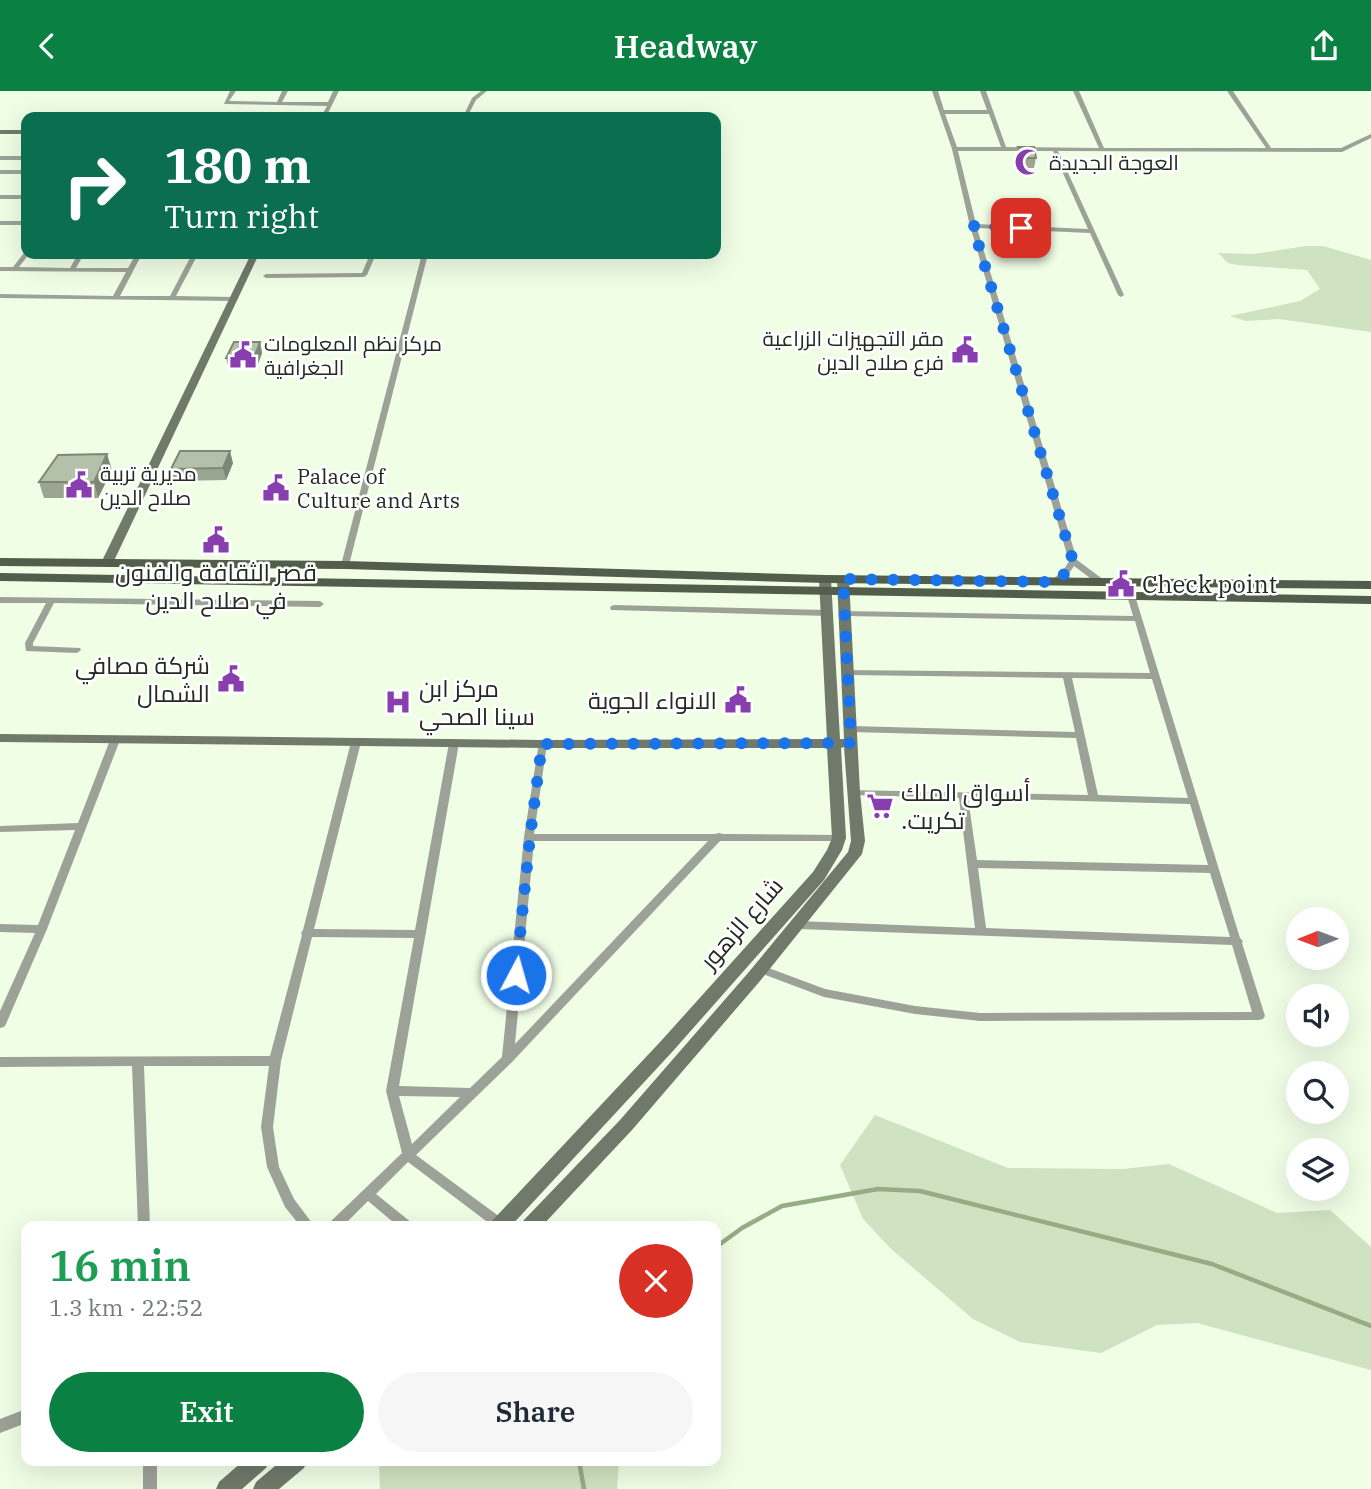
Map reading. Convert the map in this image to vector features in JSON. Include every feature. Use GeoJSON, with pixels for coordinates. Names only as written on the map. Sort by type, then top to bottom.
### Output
{"type":"FeatureCollection","features":[{"type":"Feature","properties":{"kind":"main road"},"geometry":{"type":"LineString","coordinates":[[0,130],[21,130]]}},
{"type":"Feature","properties":{"kind":"main road"},"geometry":{"type":"LineString","coordinates":[[107,563],[253,259]]}},
{"type":"Feature","properties":{"kind":"main road"},"geometry":{"type":"LineString","coordinates":[[0,562],[345,565],[826,586]]}},
{"type":"Feature","properties":{"kind":"main road"},"geometry":{"type":"LineString","coordinates":[[0,577],[826,586],[1053,582],[1371,585]]}},
{"type":"Feature","properties":{"kind":"main road"},"geometry":{"type":"LineString","coordinates":[[1246,584],[1256,600]]}},
{"type":"Feature","properties":{"kind":"main road"},"geometry":{"type":"LineString","coordinates":[[826,586],[839,838]]}},
{"type":"Feature","properties":{"kind":"main road"},"geometry":{"type":"LineString","coordinates":[[844,586],[1132,599],[1371,600]]}},
{"type":"Feature","properties":{"kind":"main road","name":"شارع الزهور"},"geometry":{"type":"LineString","coordinates":[[535,1221],[626,1125],[761,969],[855,854],[858,841],[853,792],[844,586]]}},
{"type":"Feature","properties":{"kind":"main road"},"geometry":{"type":"LineString","coordinates":[[0,738],[542,744],[834,744],[851,736]]}},
{"type":"Feature","properties":{"kind":"main road","name":"شارع الزهور"},"geometry":{"type":"LineString","coordinates":[[504,1221],[665,1052],[829,861],[839,838]]}},
{"type":"Feature","properties":{"kind":"main road"},"geometry":{"type":"LineString","coordinates":[[226,1489],[253,1466]]}},
{"type":"Feature","properties":{"kind":"main road"},"geometry":{"type":"LineString","coordinates":[[263,1489],[290,1466]]}},
{"type":"Feature","properties":{"kind":"street"},"geometry":{"type":"LineString","coordinates":[[233,91],[226,103],[330,104]]}},
{"type":"Feature","properties":{"kind":"street"},"geometry":{"type":"LineString","coordinates":[[278,104],[285,91]]}},
{"type":"Feature","properties":{"kind":"street"},"geometry":{"type":"LineString","coordinates":[[326,112],[336,91]]}},
{"type":"Feature","properties":{"kind":"street"},"geometry":{"type":"LineString","coordinates":[[468,112],[474,99],[484,91]]}},
{"type":"Feature","properties":{"kind":"street"},"geometry":{"type":"LineString","coordinates":[[935,91],[955,149],[973,226],[1073,561],[1101,582]]}},
{"type":"Feature","properties":{"kind":"street"},"geometry":{"type":"LineString","coordinates":[[984,91],[1004,149]]}},
{"type":"Feature","properties":{"kind":"street"},"geometry":{"type":"LineString","coordinates":[[1076,91],[1102,149]]}},
{"type":"Feature","properties":{"kind":"street"},"geometry":{"type":"LineString","coordinates":[[1230,91],[1270,151]]}},
{"type":"Feature","properties":{"kind":"street"},"geometry":{"type":"LineString","coordinates":[[942,112],[991,111]]}},
{"type":"Feature","properties":{"kind":"street"},"geometry":{"type":"LineString","coordinates":[[955,149],[1342,150],[1371,136]]}},
{"type":"Feature","properties":{"kind":"street"},"geometry":{"type":"LineString","coordinates":[[1363,141],[1371,142]]}},
{"type":"Feature","properties":{"kind":"street"},"geometry":{"type":"LineString","coordinates":[[1055,150],[1121,295]]}},
{"type":"Feature","properties":{"kind":"street"},"geometry":{"type":"LineString","coordinates":[[0,158],[21,158]]}},
{"type":"Feature","properties":{"kind":"street"},"geometry":{"type":"LineString","coordinates":[[0,172],[21,172]]}},
{"type":"Feature","properties":{"kind":"street"},"geometry":{"type":"LineString","coordinates":[[0,197],[21,197]]}},
{"type":"Feature","properties":{"kind":"street"},"geometry":{"type":"LineString","coordinates":[[0,223],[21,223]]}},
{"type":"Feature","properties":{"kind":"street"},"geometry":{"type":"LineString","coordinates":[[973,226],[1092,231]]}},
{"type":"Feature","properties":{"kind":"street"},"geometry":{"type":"LineString","coordinates":[[15,269],[22,259]]}},
{"type":"Feature","properties":{"kind":"street"},"geometry":{"type":"LineString","coordinates":[[72,269],[78,259]]}},
{"type":"Feature","properties":{"kind":"street"},"geometry":{"type":"LineString","coordinates":[[115,298],[136,259]]}},
{"type":"Feature","properties":{"kind":"street"},"geometry":{"type":"LineString","coordinates":[[172,298],[192,259]]}},
{"type":"Feature","properties":{"kind":"street"},"geometry":{"type":"LineString","coordinates":[[266,276],[364,275],[371,259]]}},
{"type":"Feature","properties":{"kind":"street"},"geometry":{"type":"LineString","coordinates":[[345,565],[424,259]]}},
{"type":"Feature","properties":{"kind":"street"},"geometry":{"type":"LineString","coordinates":[[0,269],[130,270]]}},
{"type":"Feature","properties":{"kind":"street"},"geometry":{"type":"LineString","coordinates":[[0,296],[233,299]]}},
{"type":"Feature","properties":{"kind":"street"},"geometry":{"type":"LineString","coordinates":[[1053,582],[1066,573],[1073,561]]}},
{"type":"Feature","properties":{"kind":"street"},"geometry":{"type":"LineString","coordinates":[[761,969],[824,993],[915,1010],[980,1017],[1259,1016],[1132,599]]}},
{"type":"Feature","properties":{"kind":"street"},"geometry":{"type":"LineString","coordinates":[[0,600],[320,604]]}},
{"type":"Feature","properties":{"kind":"street"},"geometry":{"type":"LineString","coordinates":[[51,601],[29,643],[29,649],[77,650]]}},
{"type":"Feature","properties":{"kind":"street"},"geometry":{"type":"LineString","coordinates":[[614,608],[828,613]]}},
{"type":"Feature","properties":{"kind":"street"},"geometry":{"type":"LineString","coordinates":[[846,613],[1138,619]]}},
{"type":"Feature","properties":{"kind":"street"},"geometry":{"type":"LineString","coordinates":[[848,672],[1155,677]]}},
{"type":"Feature","properties":{"kind":"street"},"geometry":{"type":"LineString","coordinates":[[1067,676],[1094,798]]}},
{"type":"Feature","properties":{"kind":"street"},"geometry":{"type":"LineString","coordinates":[[851,736],[1081,735]]}},
{"type":"Feature","properties":{"kind":"street"},"geometry":{"type":"LineString","coordinates":[[0,1024],[43,929],[115,740]]}},
{"type":"Feature","properties":{"kind":"street"},"geometry":{"type":"LineString","coordinates":[[304,1221],[289,1203],[273,1167],[267,1127],[275,1061],[356,742]]}},
{"type":"Feature","properties":{"kind":"street"},"geometry":{"type":"LineString","coordinates":[[454,743],[392,1091],[409,1156],[493,1221]]}},
{"type":"Feature","properties":{"kind":"street"},"geometry":{"type":"LineString","coordinates":[[508,1059],[542,744]]}},
{"type":"Feature","properties":{"kind":"street"},"geometry":{"type":"LineString","coordinates":[[853,792],[1193,801]]}},
{"type":"Feature","properties":{"kind":"street"},"geometry":{"type":"LineString","coordinates":[[962,795],[981,932]]}},
{"type":"Feature","properties":{"kind":"street"},"geometry":{"type":"LineString","coordinates":[[0,829],[82,827]]}},
{"type":"Feature","properties":{"kind":"street"},"geometry":{"type":"LineString","coordinates":[[530,837],[839,838]]}},
{"type":"Feature","properties":{"kind":"street"},"geometry":{"type":"LineString","coordinates":[[340,1221],[508,1059],[719,837]]}},
{"type":"Feature","properties":{"kind":"street"},"geometry":{"type":"LineString","coordinates":[[973,864],[1214,869]]}},
{"type":"Feature","properties":{"kind":"street"},"geometry":{"type":"LineString","coordinates":[[798,925],[1238,941]]}},
{"type":"Feature","properties":{"kind":"street"},"geometry":{"type":"LineString","coordinates":[[0,927],[43,929]]}},
{"type":"Feature","properties":{"kind":"street"},"geometry":{"type":"LineString","coordinates":[[306,933],[420,934]]}},
{"type":"Feature","properties":{"kind":"street"},"geometry":{"type":"LineString","coordinates":[[0,1062],[275,1061]]}},
{"type":"Feature","properties":{"kind":"street"},"geometry":{"type":"LineString","coordinates":[[138,1062],[144,1221]]}},
{"type":"Feature","properties":{"kind":"street"},"geometry":{"type":"LineString","coordinates":[[392,1091],[473,1093]]}},
{"type":"Feature","properties":{"kind":"street"},"geometry":{"type":"LineString","coordinates":[[369,1195],[401,1221]]}},
{"type":"Feature","properties":{"kind":"street"},"geometry":{"type":"LineString","coordinates":[[0,1426],[21,1418]]}},
{"type":"Feature","properties":{"kind":"street"},"geometry":{"type":"LineString","coordinates":[[150,1466],[150,1489]]}},
{"type":"Feature","properties":{"kind":"green space"},"geometry":{"type":"Polygon","coordinates":[[[1323,246],[1371,260],[1371,332],[1279,319],[1246,321],[1230,316],[1300,301],[1320,289],[1307,270],[1237,265],[1228,263],[1218,253],[1253,254],[1323,246]]]}},
{"type":"Feature","properties":{"kind":"green space"},"geometry":{"type":"Polygon","coordinates":[[[875,1115],[1008,1168],[1123,1169],[1169,1164],[1277,1213],[1330,1210],[1371,1247],[1371,1370],[1197,1323],[1157,1325],[1101,1353],[1020,1342],[973,1319],[890,1248],[863,1219],[840,1165],[875,1115]]]}},
{"type":"Feature","properties":{"kind":"green space"},"geometry":{"type":"Polygon","coordinates":[[[379,1466],[619,1466],[617,1489],[380,1489],[379,1466]]]}},
{"type":"Feature","properties":{"kind":"building"},"geometry":{"type":"Polygon","coordinates":[[[1018,147],[1034,147],[1036,158],[1025,158],[1018,147]]]}},
{"type":"Feature","properties":{"kind":"building"},"geometry":{"type":"Polygon","coordinates":[[[234,342],[260,342],[254,358],[226,358],[234,342]]]}},
{"type":"Feature","properties":{"kind":"building"},"geometry":{"type":"Polygon","coordinates":[[[180,451],[230,451],[223,468],[171,469],[180,451]]]}},
{"type":"Feature","properties":{"kind":"building"},"geometry":{"type":"Polygon","coordinates":[[[107,454],[94,482],[39,482],[58,455],[107,454]]]}},
{"type":"Feature","properties":{"kind":"waterway"},"geometry":{"type":"LineString","coordinates":[[721,1243],[742,1228],[782,1206],[878,1189],[920,1191],[1212,1264],[1371,1326]]}},
{"type":"Feature","properties":{"kind":"waterway"},"geometry":{"type":"LineString","coordinates":[[580,1466],[584,1489]]}},
{"type":"Feature","properties":{"kind":"place","name":"العوجة الجديدة"},"geometry":{"type":"Point","coordinates":[1028,162]}},
{"type":"Feature","properties":{"kind":"place","name":"مقر التجهيزات الزراعية فرع صلاح الدين"},"geometry":{"type":"Point","coordinates":[965,350]}},
{"type":"Feature","properties":{"kind":"place","name":"مركز نظم المعلومات الجغرافية"},"geometry":{"type":"Point","coordinates":[243,355]}},
{"type":"Feature","properties":{"kind":"place","name":"مديرية تربية صلاح الدين"},"geometry":{"type":"Point","coordinates":[79,485]}},
{"type":"Feature","properties":{"kind":"place","name":"Palace of Culture and Arts"},"geometry":{"type":"Point","coordinates":[276,488]}},
{"type":"Feature","properties":{"kind":"place","name":"قصر الثقافة والفنون في صلاح الدين"},"geometry":{"type":"Point","coordinates":[216,540]}},
{"type":"Feature","properties":{"kind":"place","name":"Check point"},"geometry":{"type":"Point","coordinates":[1121,584]}},
{"type":"Feature","properties":{"kind":"place","name":"شركة مصافي الشمال"},"geometry":{"type":"Point","coordinates":[231,679]}},
{"type":"Feature","properties":{"kind":"place","name":"الانواء الجوية"},"geometry":{"type":"Point","coordinates":[738,700]}},
{"type":"Feature","properties":{"kind":"place","name":"مركز ابن سينا الصحي"},"geometry":{"type":"Point","coordinates":[398,702]}},
{"type":"Feature","properties":{"kind":"place","name":"أسواق الملك .تكريت"},"geometry":{"type":"Point","coordinates":[880,806]}},
{"type":"Feature","properties":{"kind":"route"},"geometry":{"type":"LineString","coordinates":[[516,975],[542,744],[851,743],[843,579],[1053,582],[1060,579],[1070,567],[1073,561],[973,226],[1021,228]]}}]}
